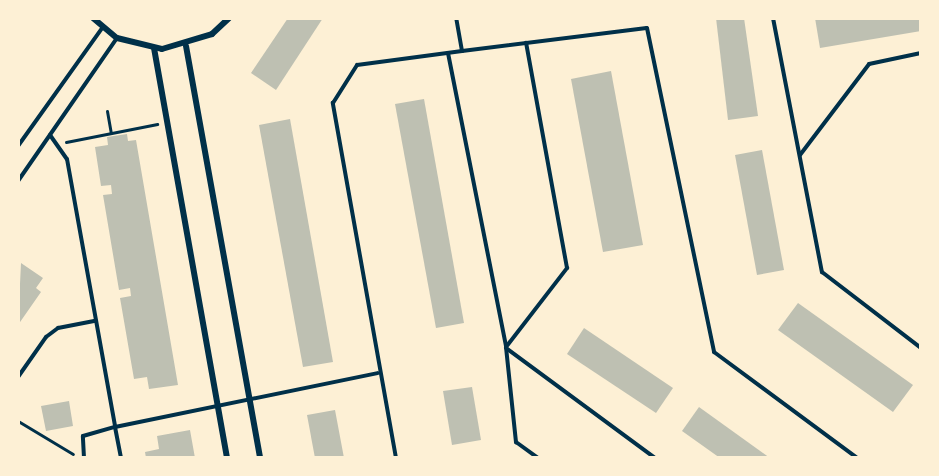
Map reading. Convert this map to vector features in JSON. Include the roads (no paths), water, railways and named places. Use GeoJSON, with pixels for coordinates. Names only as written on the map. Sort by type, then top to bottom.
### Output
{"type":"FeatureCollection","features":[{"type":"Feature","properties":{"kind":"street"},"geometry":{"type":"LineString","coordinates":[[93,18],[117,38],[154,48],[186,46],[229,18]]}},
{"type":"Feature","properties":{"kind":"street"},"geometry":{"type":"LineString","coordinates":[[186,46],[260,458]]}},
{"type":"Feature","properties":{"kind":"street"},"geometry":{"type":"LineString","coordinates":[[154,48],[227,458]]}},
{"type":"Feature","properties":{"kind":"lane"},"geometry":{"type":"LineString","coordinates":[[456,18],[462,51]]}},
{"type":"Feature","properties":{"kind":"lane"},"geometry":{"type":"LineString","coordinates":[[773,18],[822,272],[921,348]]}},
{"type":"Feature","properties":{"kind":"lane"},"geometry":{"type":"LineString","coordinates":[[18,146],[103,27]]}},
{"type":"Feature","properties":{"kind":"lane"},"geometry":{"type":"LineString","coordinates":[[396,458],[378,373],[333,103],[357,65],[647,28],[714,352],[857,458]]}},
{"type":"Feature","properties":{"kind":"lane"},"geometry":{"type":"LineString","coordinates":[[18,181],[117,38]]}},
{"type":"Feature","properties":{"kind":"lane"},"geometry":{"type":"LineString","coordinates":[[506,347],[567,268],[526,43]]}},
{"type":"Feature","properties":{"kind":"lane"},"geometry":{"type":"LineString","coordinates":[[448,53],[506,347],[516,442],[538,458]]}},
{"type":"Feature","properties":{"kind":"lane"},"geometry":{"type":"LineString","coordinates":[[800,155],[870,64],[921,53]]}},
{"type":"Feature","properties":{"kind":"lane"},"geometry":{"type":"LineString","coordinates":[[50,135],[67,159],[121,458]]}},
{"type":"Feature","properties":{"kind":"lane"},"geometry":{"type":"LineString","coordinates":[[18,377],[46,337],[58,328],[95,321]]}},
{"type":"Feature","properties":{"kind":"lane"},"geometry":{"type":"LineString","coordinates":[[506,347],[655,458]]}},
{"type":"Feature","properties":{"kind":"lane"},"geometry":{"type":"LineString","coordinates":[[81,458],[83,436],[115,427],[378,373]]}}]}
